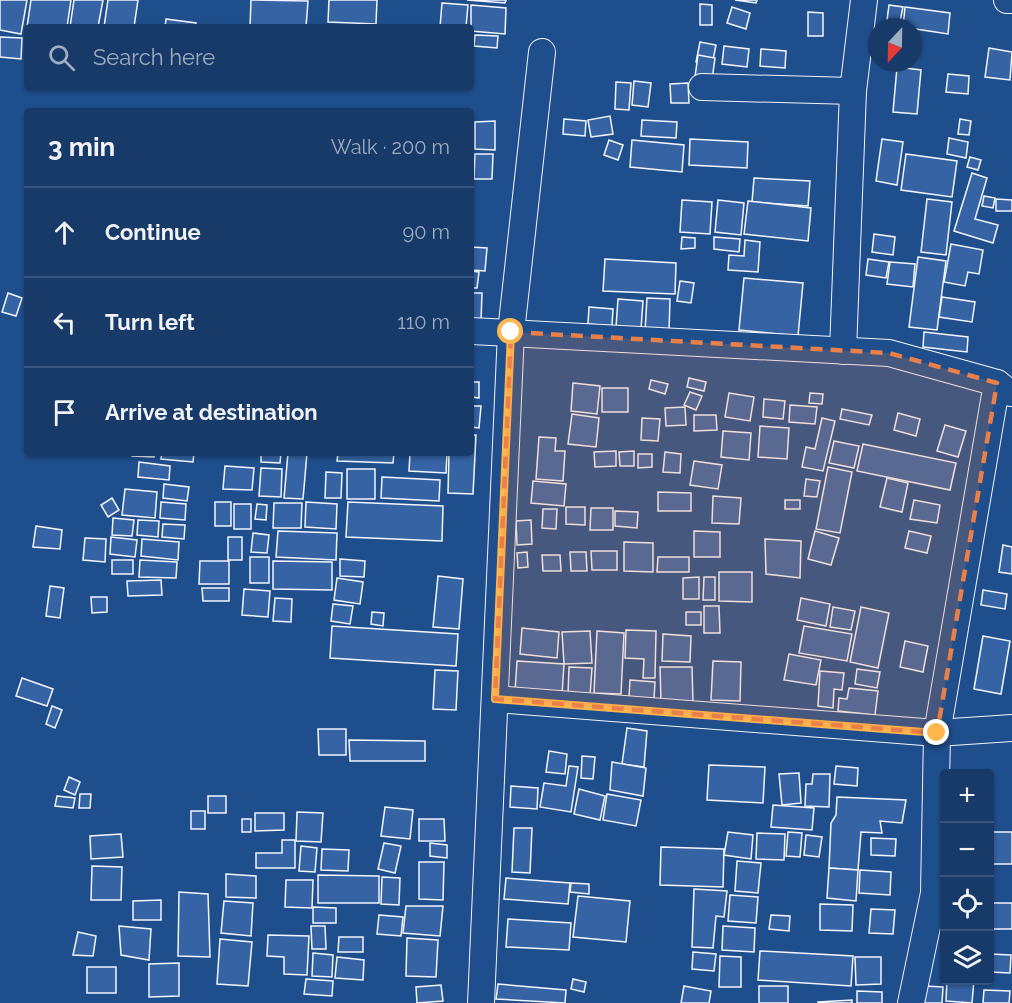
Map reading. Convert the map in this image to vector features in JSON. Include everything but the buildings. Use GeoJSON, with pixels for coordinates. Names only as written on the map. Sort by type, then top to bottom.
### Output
{"type":"FeatureCollection","features":[{"type":"Feature","properties":{"kind":"street"},"geometry":{"type":"LineString","coordinates":[[843,351],[853,91],[864,0]]}},
{"type":"Feature","properties":{"kind":"street"},"geometry":{"type":"LineString","coordinates":[[481,1003],[511,332],[542,52]]}},
{"type":"Feature","properties":{"kind":"street"},"geometry":{"type":"LineString","coordinates":[[702,87],[853,91]]}},
{"type":"Feature","properties":{"kind":"street"},"geometry":{"type":"LineString","coordinates":[[474,331],[889,353],[1005,389],[937,733],[934,893],[911,1003]]}},
{"type":"Feature","properties":{"kind":"street"},"geometry":{"type":"LineString","coordinates":[[495,699],[937,733],[1012,728]]}},
{"type":"Feature","properties":{"kind":"highlighted area"},"geometry":{"type":"Polygon","coordinates":[[[511,332],[889,353],[997,383],[937,733],[495,699],[511,332]]]}},
{"type":"Feature","properties":{"kind":"route"},"geometry":{"type":"LineString","coordinates":[[511,332],[495,699],[937,733]]}}]}
